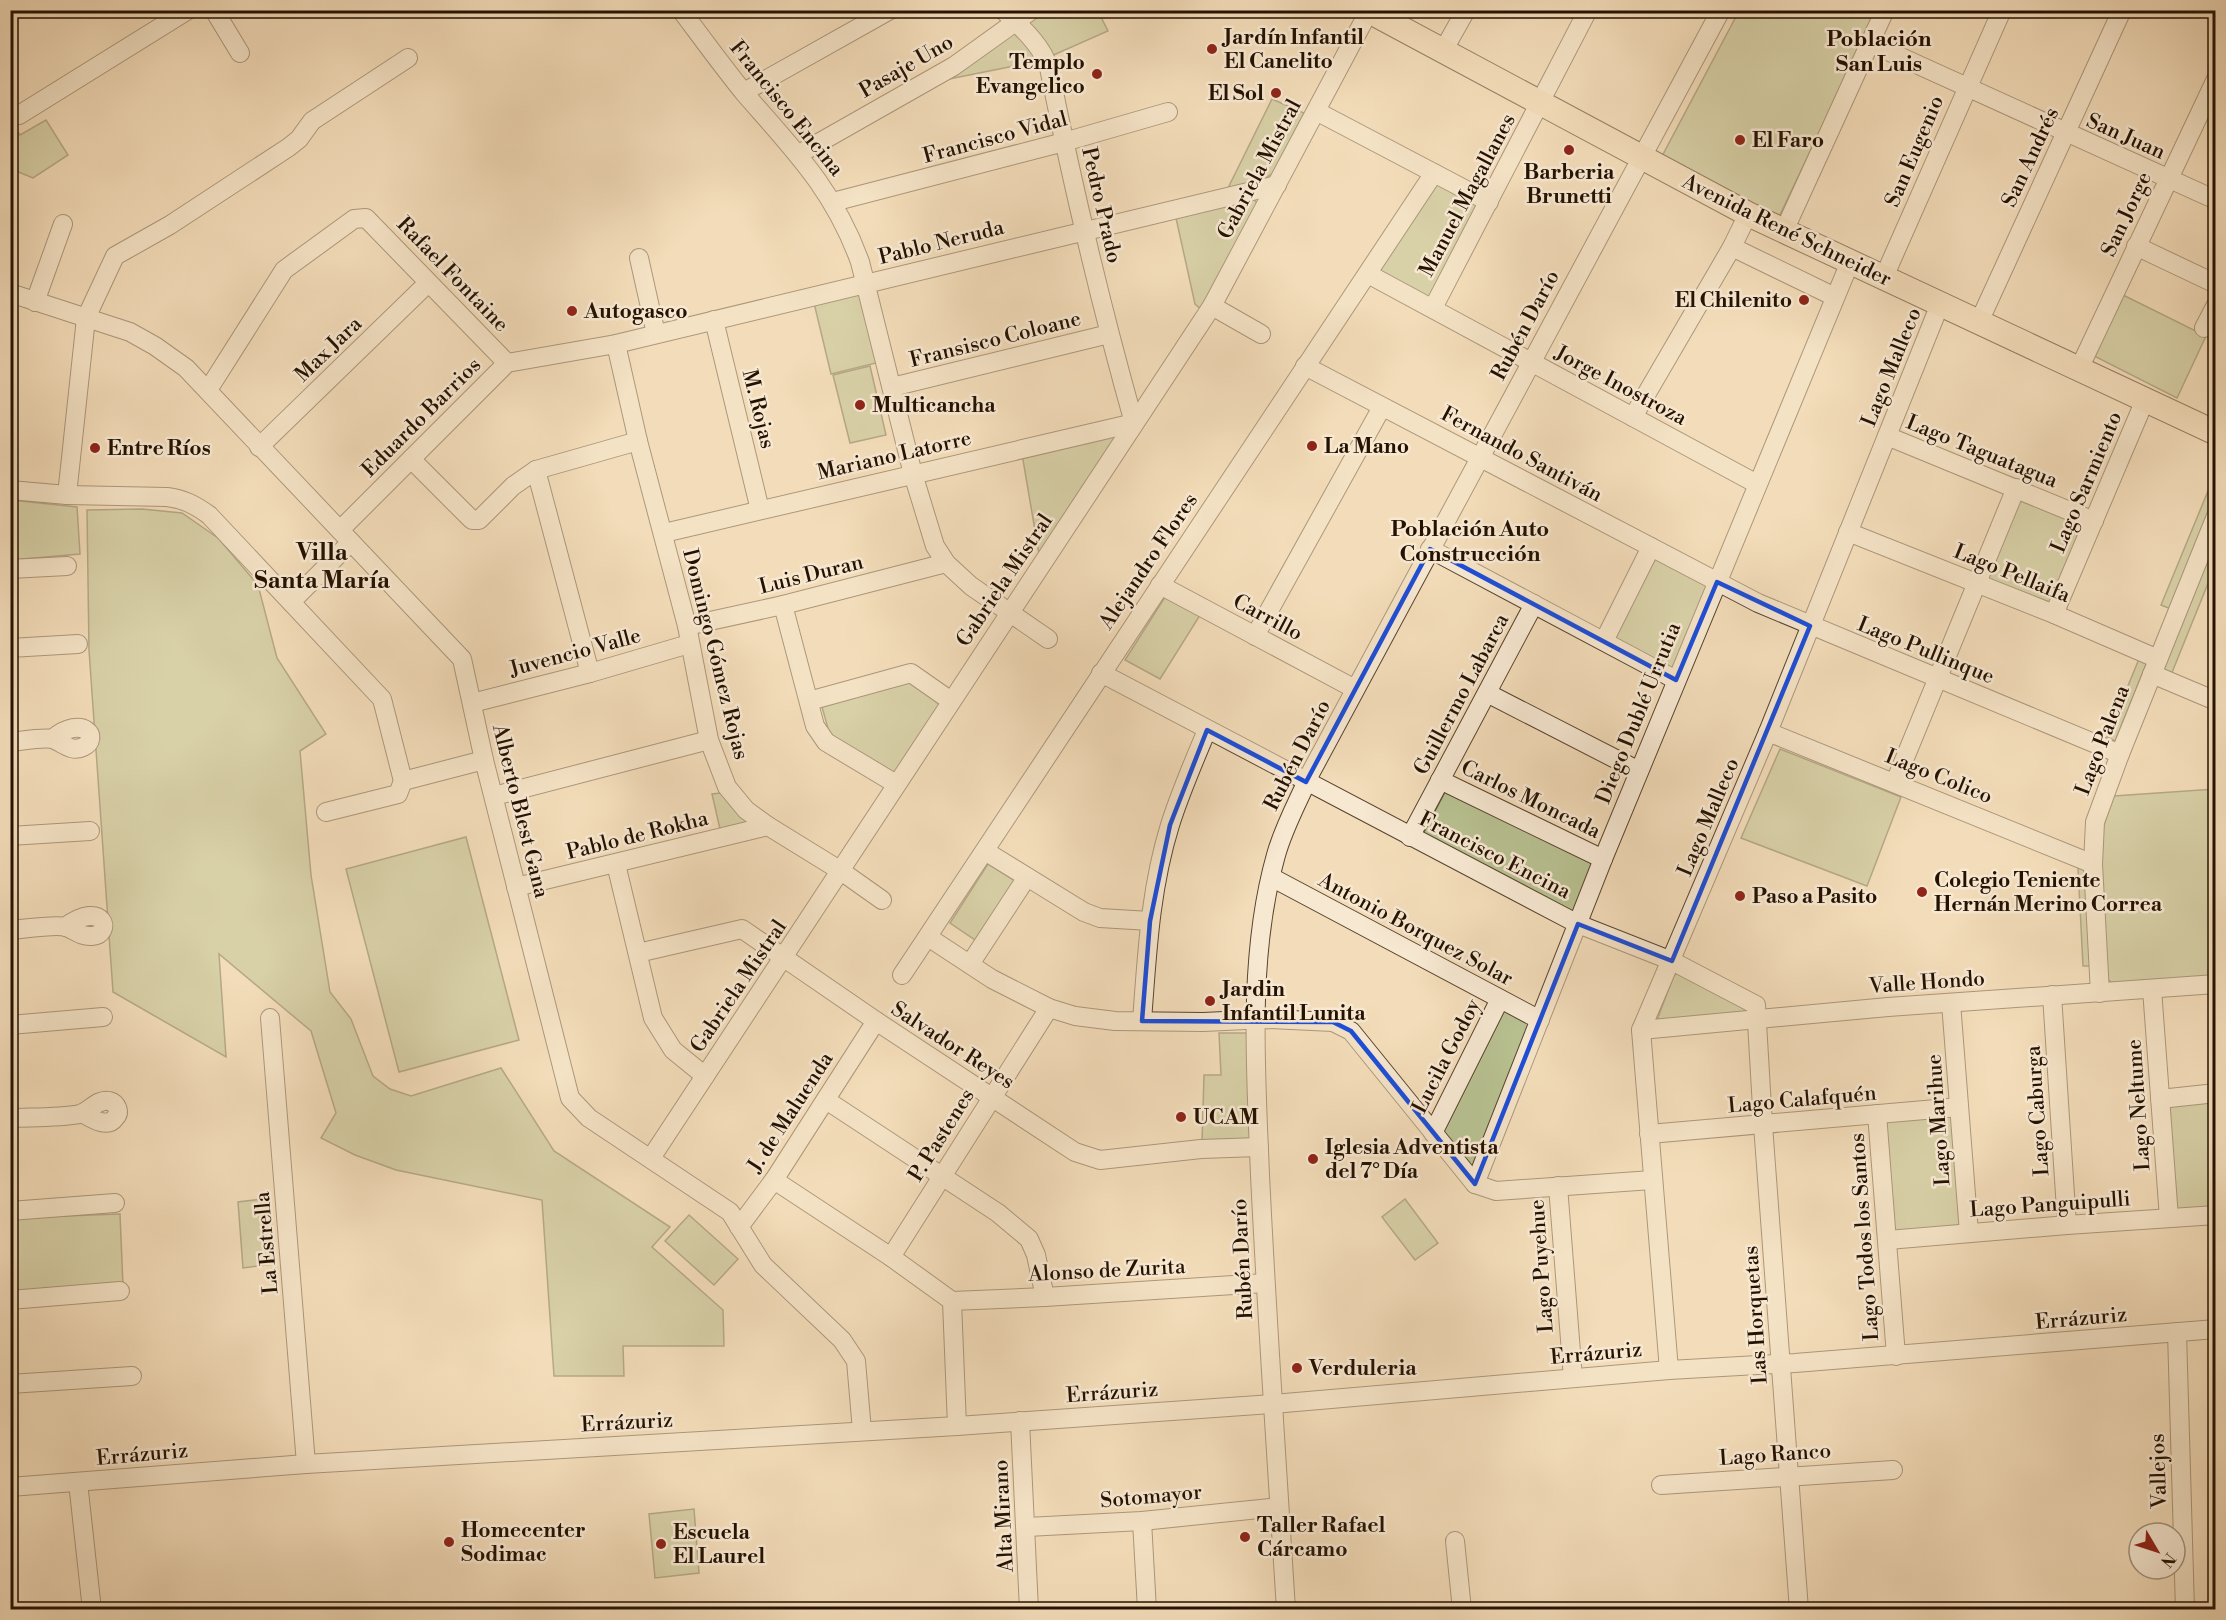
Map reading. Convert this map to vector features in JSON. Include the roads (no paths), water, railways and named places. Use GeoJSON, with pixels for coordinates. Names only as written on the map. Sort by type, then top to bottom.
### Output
{"type":"FeatureCollection","features":[{"type":"Feature","properties":{"kind":"main road","name":"Avenida René Schneider"},"geometry":{"type":"LineString","coordinates":[[1368,11],[1749,214],[2216,433]]}},
{"type":"Feature","properties":{"kind":"street"},"geometry":{"type":"LineString","coordinates":[[19,115],[188,10]]}},
{"type":"Feature","properties":{"kind":"street"},"geometry":{"type":"LineString","coordinates":[[214,10],[240,53]]}},
{"type":"Feature","properties":{"kind":"street","name":"Francisco Encina"},"geometry":{"type":"LineString","coordinates":[[681,10],[744,92],[799,154],[832,202],[850,234],[865,284],[913,474],[935,546],[946,563],[971,586],[1048,639]]}},
{"type":"Feature","properties":{"kind":"street"},"geometry":{"type":"LineString","coordinates":[[744,92],[890,10]]}},
{"type":"Feature","properties":{"kind":"street","name":"Pedro Prado"},"geometry":{"type":"LineString","coordinates":[[1003,10],[1017,23],[1046,59],[1109,334],[1134,423]]}},
{"type":"Feature","properties":{"kind":"street","name":"Pasaje Uno"},"geometry":{"type":"LineString","coordinates":[[799,154],[954,66],[1017,23],[1032,10]]}},
{"type":"Feature","properties":{"kind":"street"},"geometry":{"type":"LineString","coordinates":[[1443,51],[1466,10]]}},
{"type":"Feature","properties":{"kind":"street","name":"Manuel Magallanes"},"geometry":{"type":"LineString","coordinates":[[1433,308],[1588,10]]}},
{"type":"Feature","properties":{"kind":"street","name":"Rubén Darío"},"geometry":{"type":"LineString","coordinates":[[1286,1610],[1265,1283],[1256,1019],[1257,963],[1271,877],[1286,825],[1355,689],[1721,10]]}},
{"type":"Feature","properties":{"kind":"street"},"geometry":{"type":"LineString","coordinates":[[1784,231],[1885,10]]}},
{"type":"Feature","properties":{"kind":"street","name":"San Eugenio"},"geometry":{"type":"LineString","coordinates":[[1884,277],[2002,10]]}},
{"type":"Feature","properties":{"kind":"street","name":"San Andrés"},"geometry":{"type":"LineString","coordinates":[[1979,322],[2122,10]]}},
{"type":"Feature","properties":{"kind":"street","name":"Gabriela Mistral"},"geometry":{"type":"LineString","coordinates":[[651,1158],[841,871],[1009,611],[1095,486],[1212,306],[1368,11]]}},
{"type":"Feature","properties":{"kind":"street","name":"San Juan"},"geometry":{"type":"LineString","coordinates":[[1870,43],[2216,200]]}},
{"type":"Feature","properties":{"kind":"street"},"geometry":{"type":"LineString","coordinates":[[67,495],[86,318],[115,256],[170,225],[289,147],[299,139],[312,121],[408,57]]}},
{"type":"Feature","properties":{"kind":"street","name":"San Jorge"},"geometry":{"type":"LineString","coordinates":[[2079,369],[2167,179],[2209,108],[2216,79]]}},
{"type":"Feature","properties":{"kind":"street"},"geometry":{"type":"LineString","coordinates":[[1316,111],[1489,202]]}},
{"type":"Feature","properties":{"kind":"street","name":"Francisco Vidal"},"geometry":{"type":"LineString","coordinates":[[832,202],[1064,142],[1168,112]]}},
{"type":"Feature","properties":{"kind":"street","name":"Alejandro Flores"},"geometry":{"type":"LineString","coordinates":[[902,975],[1434,173]]}},
{"type":"Feature","properties":{"kind":"street","name":"Pablo Neruda"},"geometry":{"type":"LineString","coordinates":[[616,344],[1277,185]]}},
{"type":"Feature","properties":{"kind":"street"},"geometry":{"type":"LineString","coordinates":[[1634,417],[1749,214]]}},
{"type":"Feature","properties":{"kind":"street","name":"Rafael Fontaine"},"geometry":{"type":"LineString","coordinates":[[208,390],[284,270],[354,219],[366,218],[507,363]]}},
{"type":"Feature","properties":{"kind":"street"},"geometry":{"type":"LineString","coordinates":[[35,302],[63,224]]}},
{"type":"Feature","properties":{"kind":"street"},"geometry":{"type":"LineString","coordinates":[[2136,246],[2216,284]]}},
{"type":"Feature","properties":{"kind":"street"},"geometry":{"type":"LineString","coordinates":[[1732,247],[1835,297]]}},
{"type":"Feature","properties":{"kind":"street"},"geometry":{"type":"LineString","coordinates":[[639,258],[656,334]]}},
{"type":"Feature","properties":{"kind":"street","name":"Diego Dublé Urrutia"},"geometry":{"type":"LineString","coordinates":[[1475,1184],[1603,859],[1850,262]]}},
{"type":"Feature","properties":{"kind":"street","name":"Jorge Inostroza"},"geometry":{"type":"LineString","coordinates":[[1368,274],[1757,484]]}},
{"type":"Feature","properties":{"kind":"street","name":"Max Jara"},"geometry":{"type":"LineString","coordinates":[[260,447],[428,282]]}},
{"type":"Feature","properties":{"kind":"street","name":"Alberto Blest Gana"},"geometry":{"type":"LineString","coordinates":[[10,294],[130,332],[186,368],[462,659],[484,760],[570,1098],[589,1118],[730,1212],[763,1265],[842,1341],[856,1361],[862,1431]]}},
{"type":"Feature","properties":{"kind":"street","name":"Lago Malleco"},"geometry":{"type":"LineString","coordinates":[[1669,1370],[1641,1030],[1768,732],[1940,304]]}},
{"type":"Feature","properties":{"kind":"street"},"geometry":{"type":"LineString","coordinates":[[2204,328],[2216,305]]}},
{"type":"Feature","properties":{"kind":"street"},"geometry":{"type":"LineString","coordinates":[[1212,306],[1261,334]]}},
{"type":"Feature","properties":{"kind":"street","name":"M. Rojas"},"geometry":{"type":"LineString","coordinates":[[714,320],[760,510]]}},
{"type":"Feature","properties":{"kind":"street","name":"Fransisco Coloane"},"geometry":{"type":"LineString","coordinates":[[892,387],[1109,334]]}},
{"type":"Feature","properties":{"kind":"street","name":"Eduardo Barrios"},"geometry":{"type":"LineString","coordinates":[[291,602],[411,459],[507,363],[616,344]]}},
{"type":"Feature","properties":{"kind":"street","name":"Domingo Gómez Rojas"},"geometry":{"type":"LineString","coordinates":[[616,344],[638,441],[664,533],[688,635],[709,740],[727,787],[746,810],[882,900]]}},
{"type":"Feature","properties":{"kind":"street","name":"Fernando Santiván"},"geometry":{"type":"LineString","coordinates":[[1305,366],[1717,582]]}},
{"type":"Feature","properties":{"kind":"street","name":"Lago Sarmiento"},"geometry":{"type":"LineString","coordinates":[[2054,614],[2145,400]]}},
{"type":"Feature","properties":{"kind":"street"},"geometry":{"type":"LineString","coordinates":[[1255,636],[1382,407]]}},
{"type":"Feature","properties":{"kind":"street","name":"Mariano Latorre"},"geometry":{"type":"LineString","coordinates":[[664,533],[1134,423]]}},
{"type":"Feature","properties":{"kind":"street","name":"Lago Taguatagua"},"geometry":{"type":"LineString","coordinates":[[1887,436],[2094,521]]}},
{"type":"Feature","properties":{"kind":"street"},"geometry":{"type":"LineString","coordinates":[[411,459],[472,520],[479,520],[513,486],[536,470],[638,441]]}},
{"type":"Feature","properties":{"kind":"street"},"geometry":{"type":"LineString","coordinates":[[536,470],[590,673]]}},
{"type":"Feature","properties":{"kind":"street"},"geometry":{"type":"LineString","coordinates":[[1895,782],[2016,488]]}},
{"type":"Feature","properties":{"kind":"street"},"geometry":{"type":"LineString","coordinates":[[10,490],[67,495],[167,497],[180,499],[196,506],[209,516],[382,699],[402,781],[398,794],[326,812]]}},
{"type":"Feature","properties":{"kind":"street","name":"Lago Palena"},"geometry":{"type":"LineString","coordinates":[[2100,993],[2093,864],[2095,822],[2216,516]]}},
{"type":"Feature","properties":{"kind":"street","name":"Lago Pellaifa"},"geometry":{"type":"LineString","coordinates":[[1848,532],[2054,614],[2216,701]]}},
{"type":"Feature","properties":{"kind":"street"},"geometry":{"type":"LineString","coordinates":[[1604,641],[1651,547]]}},
{"type":"Feature","properties":{"kind":"street"},"geometry":{"type":"LineString","coordinates":[[1430,549],[1676,680]]}},
{"type":"Feature","properties":{"kind":"street","name":"Luis Duran"},"geometry":{"type":"LineString","coordinates":[[688,635],[783,605],[946,563]]}},
{"type":"Feature","properties":{"kind":"street"},"geometry":{"type":"LineString","coordinates":[[10,569],[67,566]]}},
{"type":"Feature","properties":{"kind":"street","name":"Lago Pullinque"},"geometry":{"type":"LineString","coordinates":[[1717,582],[1810,626],[2120,754]]}},
{"type":"Feature","properties":{"kind":"street","name":"Carrillo"},"geometry":{"type":"LineString","coordinates":[[1160,585],[1355,689]]}},
{"type":"Feature","properties":{"kind":"street","name":"Guillermo Labarca"},"geometry":{"type":"LineString","coordinates":[[1410,837],[1534,604]]}},
{"type":"Feature","properties":{"kind":"street"},"geometry":{"type":"LineString","coordinates":[[783,605],[815,726],[826,741],[896,784]]}},
{"type":"Feature","properties":{"kind":"street","name":"Juvencio Valle"},"geometry":{"type":"LineString","coordinates":[[472,703],[590,673],[688,635]]}},
{"type":"Feature","properties":{"kind":"street"},"geometry":{"type":"LineString","coordinates":[[10,648],[78,645]]}},
{"type":"Feature","properties":{"kind":"street"},"geometry":{"type":"LineString","coordinates":[[809,702],[911,673],[951,701]]}},
{"type":"Feature","properties":{"kind":"street","name":"Francisco Encina"},"geometry":{"type":"LineString","coordinates":[[1101,673],[1578,924],[1672,961],[1756,1005],[1756,1018]]}},
{"type":"Feature","properties":{"kind":"street"},"geometry":{"type":"LineString","coordinates":[[1487,693],[1639,771]]}},
{"type":"Feature","properties":{"kind":"street"},"geometry":{"type":"LineString","coordinates":[[1142,1022],[1150,921],[1170,825],[1207,730]]}},
{"type":"Feature","properties":{"kind":"street","name":"Lago Colico"},"geometry":{"type":"LineString","coordinates":[[1768,732],[2093,864]]}},
{"type":"Feature","properties":{"kind":"street"},"geometry":{"type":"LineString","coordinates":[[10,742],[52,739]]}},
{"type":"Feature","properties":{"kind":"street"},"geometry":{"type":"LineString","coordinates":[[494,796],[709,740]]}},
{"type":"Feature","properties":{"kind":"street"},"geometry":{"type":"LineString","coordinates":[[402,781],[484,760]]}},
{"type":"Feature","properties":{"kind":"street","name":"Carlos Moncada"},"geometry":{"type":"LineString","coordinates":[[1440,780],[1603,859]]}},
{"type":"Feature","properties":{"kind":"street","name":"Pablo de Rokha"},"geometry":{"type":"LineString","coordinates":[[516,887],[768,826]]}},
{"type":"Feature","properties":{"kind":"street"},"geometry":{"type":"LineString","coordinates":[[10,836],[90,831]]}},
{"type":"Feature","properties":{"kind":"street"},"geometry":{"type":"LineString","coordinates":[[985,851],[1084,912],[1100,918],[1150,921]]}},
{"type":"Feature","properties":{"kind":"street"},"geometry":{"type":"LineString","coordinates":[[616,864],[653,1018],[673,1050],[705,1076]]}},
{"type":"Feature","properties":{"kind":"street"},"geometry":{"type":"LineString","coordinates":[[970,964],[1027,877]]}},
{"type":"Feature","properties":{"kind":"street","name":"Antonio Borquez Solar"},"geometry":{"type":"LineString","coordinates":[[1271,877],[1540,1020]]}},
{"type":"Feature","properties":{"kind":"street"},"geometry":{"type":"LineString","coordinates":[[10,930],[65,927]]}},
{"type":"Feature","properties":{"kind":"street","name":"Salvador Reyes"},"geometry":{"type":"LineString","coordinates":[[638,953],[742,929],[876,1021],[1075,1152],[1100,1160],[1201,1149],[1259,1147]]}},
{"type":"Feature","properties":{"kind":"street"},"geometry":{"type":"LineString","coordinates":[[928,936],[992,979],[1049,1008],[1088,1019],[1142,1022],[1256,1019],[1333,1022],[1351,1031],[1475,1184],[1496,1191],[1652,1180]]}},
{"type":"Feature","properties":{"kind":"street","name":"Valle Hondo"},"geometry":{"type":"LineString","coordinates":[[1641,1030],[1756,1018],[2216,984]]}},
{"type":"Feature","properties":{"kind":"street","name":"Lago Neltume"},"geometry":{"type":"LineString","coordinates":[[2152,989],[2169,1218]]}},
{"type":"Feature","properties":{"kind":"street","name":"Lago Caburga"},"geometry":{"type":"LineString","coordinates":[[2052,995],[2067,1225]]}},
{"type":"Feature","properties":{"kind":"street","name":"Lucila Godoy"},"geometry":{"type":"LineString","coordinates":[[1433,1133],[1500,999]]}},
{"type":"Feature","properties":{"kind":"street","name":"Lago Marihue"},"geometry":{"type":"LineString","coordinates":[[1951,1003],[1969,1233]]}},
{"type":"Feature","properties":{"kind":"street","name":"P. Pastenes"},"geometry":{"type":"LineString","coordinates":[[891,1257],[991,1096],[1049,1008]]}},
{"type":"Feature","properties":{"kind":"street"},"geometry":{"type":"LineString","coordinates":[[10,1025],[103,1017]]}},
{"type":"Feature","properties":{"kind":"street","name":"La Estrella"},"geometry":{"type":"LineString","coordinates":[[270,1018],[306,1464]]}},
{"type":"Feature","properties":{"kind":"street","name":"Las Horquetas"},"geometry":{"type":"LineString","coordinates":[[1756,1018],[1799,1610]]}},
{"type":"Feature","properties":{"kind":"street","name":"J. de Maluenda"},"geometry":{"type":"LineString","coordinates":[[739,1227],[774,1180],[876,1021]]}},
{"type":"Feature","properties":{"kind":"street"},"geometry":{"type":"LineString","coordinates":[[2160,1099],[2216,1093]]}},
{"type":"Feature","properties":{"kind":"street"},"geometry":{"type":"LineString","coordinates":[[825,1100],[998,1213],[1029,1239],[1036,1255],[1045,1297]]}},
{"type":"Feature","properties":{"kind":"street","name":"Lago Calafquén"},"geometry":{"type":"LineString","coordinates":[[1649,1134],[1959,1107]]}},
{"type":"Feature","properties":{"kind":"street"},"geometry":{"type":"LineString","coordinates":[[10,1118],[82,1113]]}},
{"type":"Feature","properties":{"kind":"street","name":"Lago Todos los Santos"},"geometry":{"type":"LineString","coordinates":[[1877,1114],[1896,1356]]}},
{"type":"Feature","properties":{"kind":"street"},"geometry":{"type":"LineString","coordinates":[[774,1180],[952,1300],[957,1426]]}},
{"type":"Feature","properties":{"kind":"street","name":"Lago Puyehue"},"geometry":{"type":"LineString","coordinates":[[1558,1186],[1573,1378]]}},
{"type":"Feature","properties":{"kind":"street"},"geometry":{"type":"LineString","coordinates":[[10,1210],[115,1203]]}},
{"type":"Feature","properties":{"kind":"street","name":"Lago Panguipulli"},"geometry":{"type":"LineString","coordinates":[[1888,1240],[2216,1215]]}},
{"type":"Feature","properties":{"kind":"street","name":"Alonso de Zurita"},"geometry":{"type":"LineString","coordinates":[[952,1300],[1045,1297],[1265,1283]]}},
{"type":"Feature","properties":{"kind":"street"},"geometry":{"type":"LineString","coordinates":[[10,1300],[120,1291]]}},
{"type":"Feature","properties":{"kind":"street","name":"Errázuriz"},"geometry":{"type":"LineString","coordinates":[[10,1487],[306,1464],[957,1426],[1273,1404],[1669,1370],[1896,1356],[2216,1329]]}},
{"type":"Feature","properties":{"kind":"street","name":"Vallejos"},"geometry":{"type":"LineString","coordinates":[[2176,1332],[2185,1610]]}},
{"type":"Feature","properties":{"kind":"street"},"geometry":{"type":"LineString","coordinates":[[10,1384],[132,1376]]}},
{"type":"Feature","properties":{"kind":"street","name":"Alta Mirano"},"geometry":{"type":"LineString","coordinates":[[1020,1421],[1027,1527],[1029,1610]]}},
{"type":"Feature","properties":{"kind":"street","name":"Lago Ranco"},"geometry":{"type":"LineString","coordinates":[[1661,1485],[1893,1470]]}},
{"type":"Feature","properties":{"kind":"street"},"geometry":{"type":"LineString","coordinates":[[78,1482],[92,1610]]}},
{"type":"Feature","properties":{"kind":"street","name":"Sotomayor"},"geometry":{"type":"LineString","coordinates":[[1027,1527],[1142,1521],[1279,1507]]}},
{"type":"Feature","properties":{"kind":"street"},"geometry":{"type":"LineString","coordinates":[[1142,1521],[1147,1610]]}},
{"type":"Feature","properties":{"kind":"street"},"geometry":{"type":"LineString","coordinates":[[1455,1541],[1462,1610]]}},
{"type":"Feature","properties":{"kind":"place","name":"Jardín Infantil El Canelito"},"geometry":{"type":"Point","coordinates":[1212,49]}},
{"type":"Feature","properties":{"kind":"place","name":"Templo Evangelico"},"geometry":{"type":"Point","coordinates":[1097,74]}},
{"type":"Feature","properties":{"kind":"place","name":"El Sol"},"geometry":{"type":"Point","coordinates":[1276,93]}},
{"type":"Feature","properties":{"kind":"place","name":"El Faro"},"geometry":{"type":"Point","coordinates":[1740,140]}},
{"type":"Feature","properties":{"kind":"place","name":"Barberia Brunetti"},"geometry":{"type":"Point","coordinates":[1569,150]}},
{"type":"Feature","properties":{"kind":"place","name":"El Chilenito"},"geometry":{"type":"Point","coordinates":[1804,300]}},
{"type":"Feature","properties":{"kind":"place","name":"Autogasco"},"geometry":{"type":"Point","coordinates":[572,311]}},
{"type":"Feature","properties":{"kind":"place","name":"Multicancha"},"geometry":{"type":"Point","coordinates":[860,405]}},
{"type":"Feature","properties":{"kind":"place","name":"La Mano"},"geometry":{"type":"Point","coordinates":[1312,446]}},
{"type":"Feature","properties":{"kind":"place","name":"Entre Ríos"},"geometry":{"type":"Point","coordinates":[95,448]}},
{"type":"Feature","properties":{"kind":"place","name":"Colegio Teniente Hernán Merino Correa"},"geometry":{"type":"Point","coordinates":[1922,892]}},
{"type":"Feature","properties":{"kind":"place","name":"Paso a Pasito"},"geometry":{"type":"Point","coordinates":[1740,896]}},
{"type":"Feature","properties":{"kind":"place","name":"Jardin Infantil Lunita"},"geometry":{"type":"Point","coordinates":[1210,1001]}},
{"type":"Feature","properties":{"kind":"place","name":"UCAM"},"geometry":{"type":"Point","coordinates":[1181,1117]}},
{"type":"Feature","properties":{"kind":"place","name":"Iglesia Adventista del 7° Día"},"geometry":{"type":"Point","coordinates":[1313,1159]}},
{"type":"Feature","properties":{"kind":"place","name":"Verduleria"},"geometry":{"type":"Point","coordinates":[1297,1368]}},
{"type":"Feature","properties":{"kind":"place","name":"Taller Rafael Cárcamo"},"geometry":{"type":"Point","coordinates":[1245,1537]}},
{"type":"Feature","properties":{"kind":"place","name":"Homecenter Sodimac"},"geometry":{"type":"Point","coordinates":[449,1542]}},
{"type":"Feature","properties":{"kind":"place","name":"Escuela El Laurel"},"geometry":{"type":"Point","coordinates":[661,1544]}},
{"type":"Feature","properties":{"kind":"district","name":"Población San Luis"},"geometry":{"type":"Point","coordinates":[1879,50]}},
{"type":"Feature","properties":{"kind":"district","name":"Población Auto Construcción"},"geometry":{"type":"Point","coordinates":[1470,540]}},
{"type":"Feature","properties":{"kind":"district","name":"Villa Santa María"},"geometry":{"type":"Point","coordinates":[322,566]}}]}
